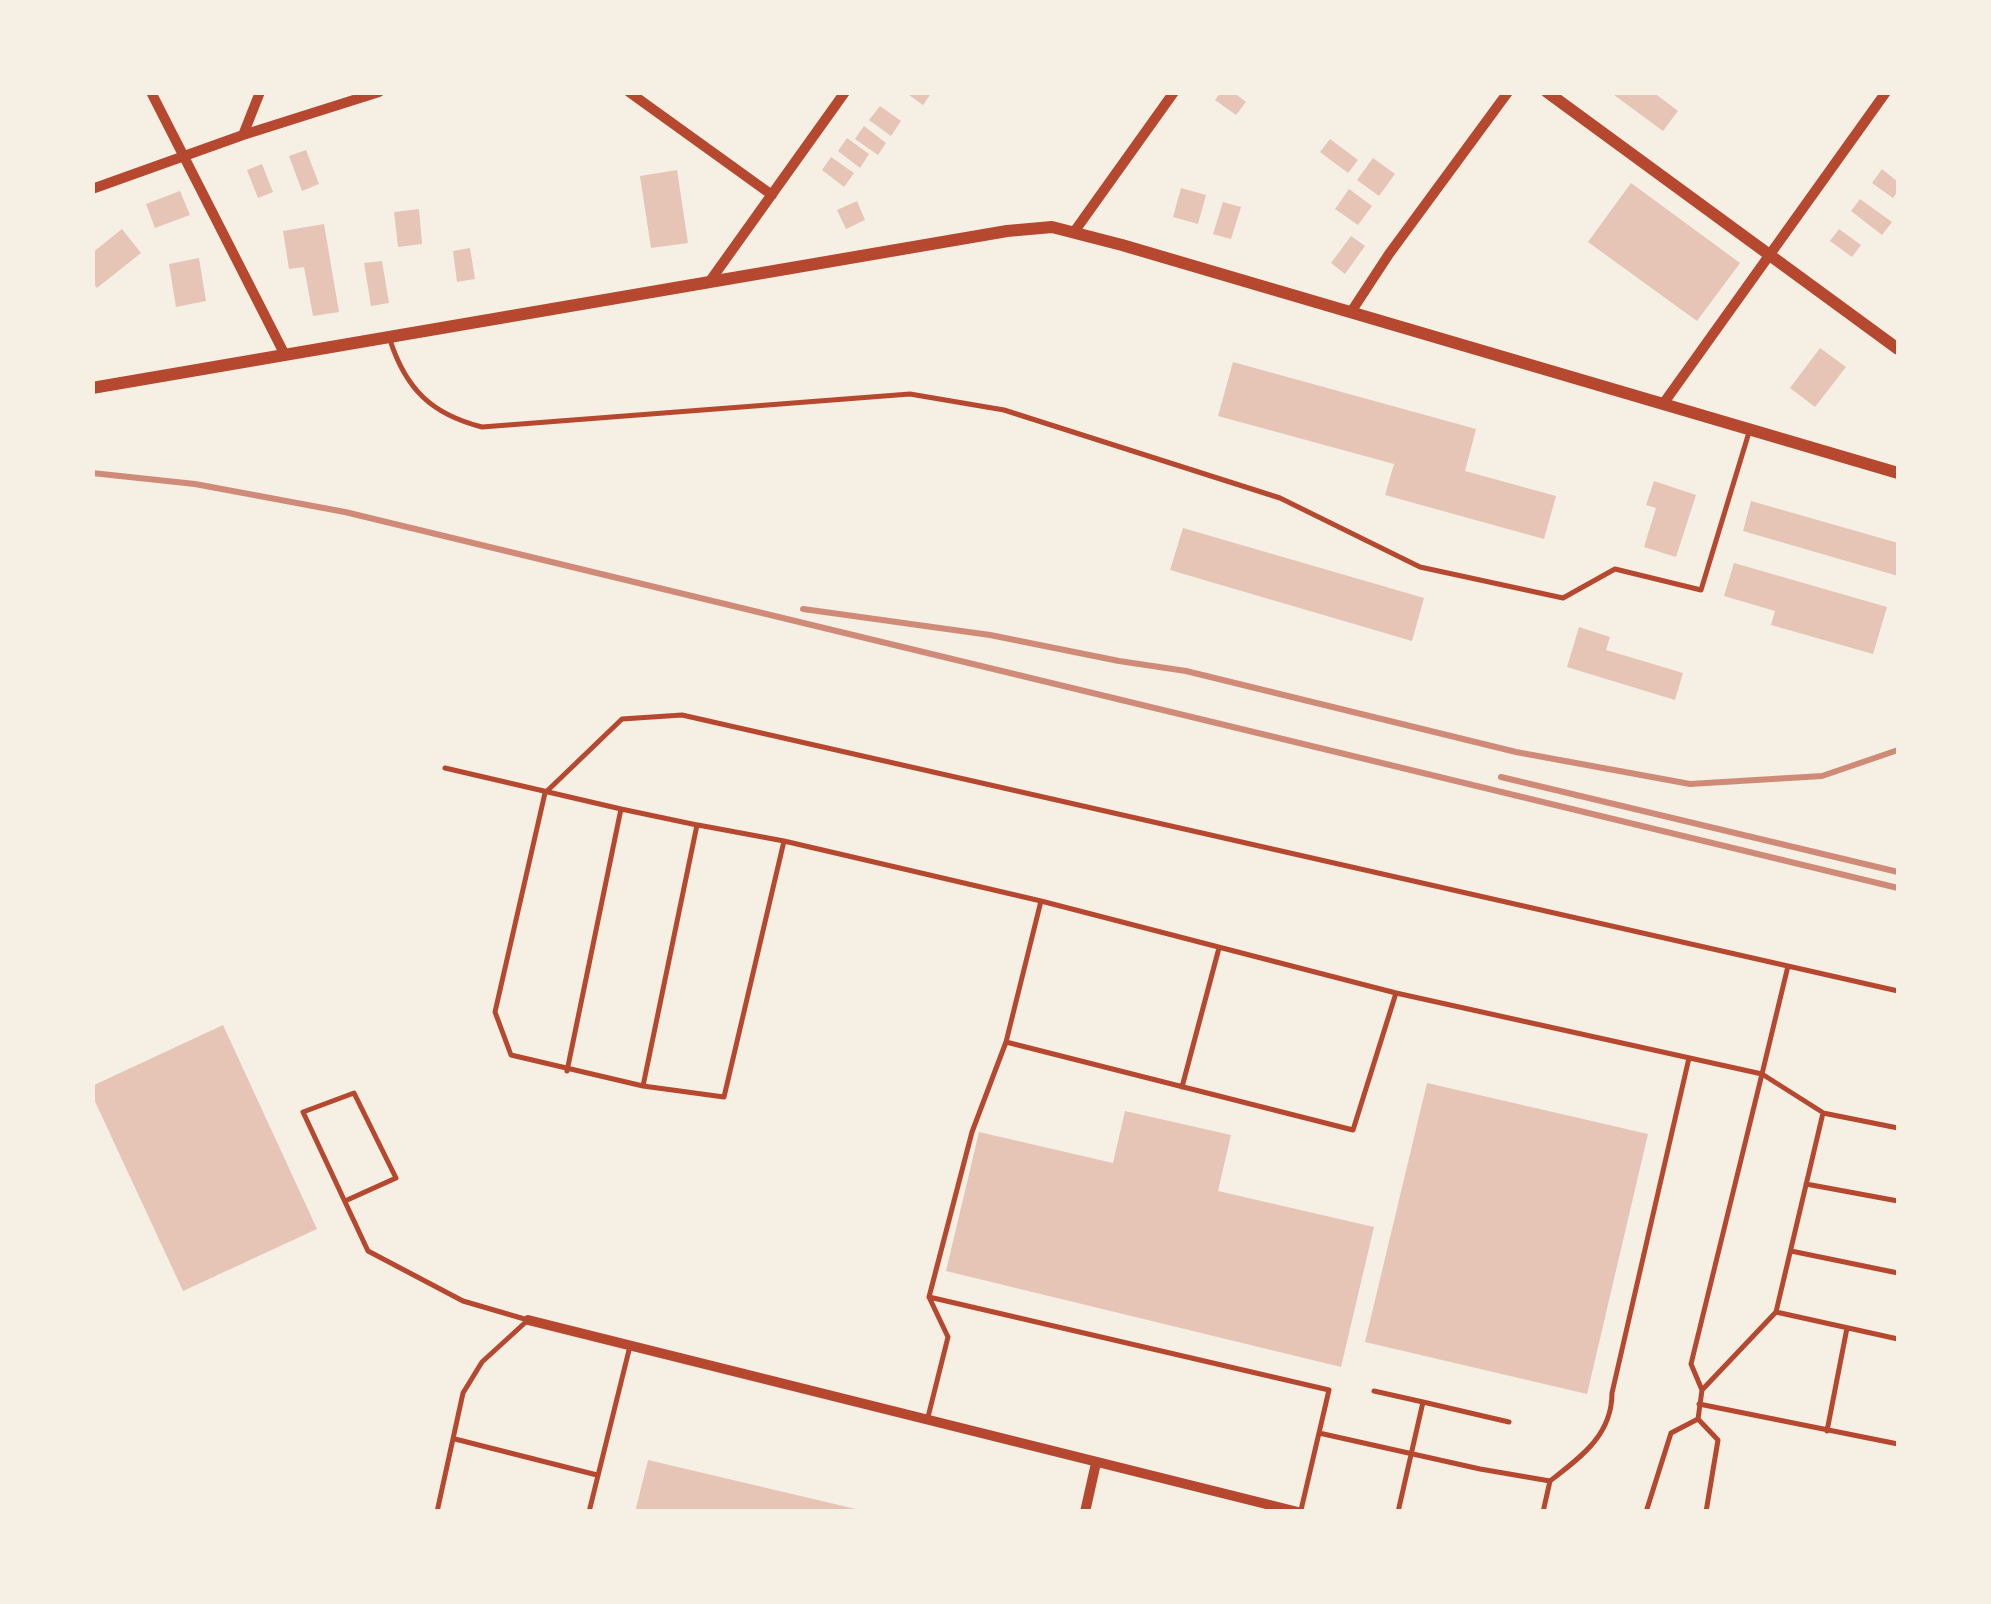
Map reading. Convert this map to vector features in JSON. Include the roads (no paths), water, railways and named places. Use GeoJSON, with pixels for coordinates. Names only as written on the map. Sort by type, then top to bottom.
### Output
{"type":"FeatureCollection","features":[{"type":"Feature","properties":{"kind":"street"},"geometry":{"type":"LineString","coordinates":[[151,92],[285,355]]}},
{"type":"Feature","properties":{"kind":"street"},"geometry":{"type":"LineString","coordinates":[[243,136],[260,92]]}},
{"type":"Feature","properties":{"kind":"street"},"geometry":{"type":"LineString","coordinates":[[92,189],[379,92]]}},
{"type":"Feature","properties":{"kind":"street"},"geometry":{"type":"LineString","coordinates":[[629,92],[772,195]]}},
{"type":"Feature","properties":{"kind":"street"},"geometry":{"type":"LineString","coordinates":[[710,281],[845,92]]}},
{"type":"Feature","properties":{"kind":"street"},"geometry":{"type":"LineString","coordinates":[[1074,232],[1174,92]]}},
{"type":"Feature","properties":{"kind":"street"},"geometry":{"type":"LineString","coordinates":[[1351,312],[1508,92]]}},
{"type":"Feature","properties":{"kind":"street"},"geometry":{"type":"LineString","coordinates":[[1547,92],[1898,348]]}},
{"type":"Feature","properties":{"kind":"street"},"geometry":{"type":"LineString","coordinates":[[1663,404],[1886,92]]}},
{"type":"Feature","properties":{"kind":"street"},"geometry":{"type":"LineString","coordinates":[[92,388],[1037,227],[1074,232],[1898,473]]}},
{"type":"Feature","properties":{"kind":"street"},"geometry":{"type":"LineString","coordinates":[[528,1320],[1299,1512]]}},
{"type":"Feature","properties":{"kind":"street"},"geometry":{"type":"LineString","coordinates":[[1085,1512],[1096,1463]]}},
{"type":"Feature","properties":{"kind":"lane"},"geometry":{"type":"LineString","coordinates":[[389,337],[400,370],[419,395],[454,420],[482,426],[910,394],[1004,410],[1280,498],[1420,568],[1563,598],[1615,569],[1702,590],[1750,429]]}},
{"type":"Feature","properties":{"kind":"lane"},"geometry":{"type":"LineString","coordinates":[[784,841],[724,1096],[643,1086],[511,1056],[495,1012],[545,793],[622,719],[682,715],[1898,991]]}},
{"type":"Feature","properties":{"kind":"lane"},"geometry":{"type":"LineString","coordinates":[[444,768],[621,810],[784,841],[1041,902],[1396,994],[1762,1074],[1823,1113],[1898,1128]]}},
{"type":"Feature","properties":{"kind":"lane"},"geometry":{"type":"LineString","coordinates":[[567,1070],[621,810]]}},
{"type":"Feature","properties":{"kind":"lane"},"geometry":{"type":"LineString","coordinates":[[643,1086],[698,825]]}},
{"type":"Feature","properties":{"kind":"lane"},"geometry":{"type":"LineString","coordinates":[[927,1421],[948,1337],[929,1297],[972,1132],[1006,1042],[1041,902]]}},
{"type":"Feature","properties":{"kind":"lane"},"geometry":{"type":"LineString","coordinates":[[1182,1087],[1219,948]]}},
{"type":"Feature","properties":{"kind":"lane"},"geometry":{"type":"LineString","coordinates":[[1702,1390],[1692,1364],[1788,966]]}},
{"type":"Feature","properties":{"kind":"lane"},"geometry":{"type":"LineString","coordinates":[[1006,1042],[1354,1130],[1396,994]]}},
{"type":"Feature","properties":{"kind":"lane"},"geometry":{"type":"LineString","coordinates":[[1543,1512],[1550,1481],[1585,1454],[1612,1415],[1612,1392],[1689,1058]]}},
{"type":"Feature","properties":{"kind":"lane"},"geometry":{"type":"LineString","coordinates":[[344,1201],[396,1178],[354,1093],[303,1112],[344,1201],[368,1251],[463,1301],[528,1320]]}},
{"type":"Feature","properties":{"kind":"lane"},"geometry":{"type":"LineString","coordinates":[[1706,1512],[1718,1440],[1698,1420],[1702,1390],[1776,1312],[1823,1113]]}},
{"type":"Feature","properties":{"kind":"lane"},"geometry":{"type":"LineString","coordinates":[[1806,1184],[1898,1201]]}},
{"type":"Feature","properties":{"kind":"lane"},"geometry":{"type":"LineString","coordinates":[[1791,1251],[1898,1273]]}},
{"type":"Feature","properties":{"kind":"lane"},"geometry":{"type":"LineString","coordinates":[[929,1297],[1330,1390],[1299,1512]]}},
{"type":"Feature","properties":{"kind":"lane"},"geometry":{"type":"LineString","coordinates":[[1776,1312],[1898,1340]]}},
{"type":"Feature","properties":{"kind":"lane"},"geometry":{"type":"LineString","coordinates":[[437,1512],[462,1394],[482,1362],[528,1320]]}},
{"type":"Feature","properties":{"kind":"lane"},"geometry":{"type":"LineString","coordinates":[[1827,1431],[1847,1328]]}},
{"type":"Feature","properties":{"kind":"lane"},"geometry":{"type":"LineString","coordinates":[[588,1512],[630,1346]]}},
{"type":"Feature","properties":{"kind":"lane"},"geometry":{"type":"LineString","coordinates":[[1374,1391],[1509,1422]]}},
{"type":"Feature","properties":{"kind":"lane"},"geometry":{"type":"LineString","coordinates":[[1398,1512],[1423,1402]]}},
{"type":"Feature","properties":{"kind":"lane"},"geometry":{"type":"LineString","coordinates":[[1699,1404],[1898,1444]]}},
{"type":"Feature","properties":{"kind":"lane"},"geometry":{"type":"LineString","coordinates":[[1646,1512],[1672,1433],[1698,1420]]}},
{"type":"Feature","properties":{"kind":"lane"},"geometry":{"type":"LineString","coordinates":[[1319,1433],[1550,1481]]}},
{"type":"Feature","properties":{"kind":"lane"},"geometry":{"type":"LineString","coordinates":[[454,1439],[598,1475]]}},
{"type":"Feature","properties":{"kind":"railway"},"geometry":{"type":"LineString","coordinates":[[92,473],[195,484],[345,512],[1898,888]]}},
{"type":"Feature","properties":{"kind":"railway"},"geometry":{"type":"LineString","coordinates":[[803,609],[990,635],[1186,671],[1516,752],[1690,784],[1822,776],[1898,750]]}},
{"type":"Feature","properties":{"kind":"railway"},"geometry":{"type":"LineString","coordinates":[[1501,777],[1898,872]]}}]}
